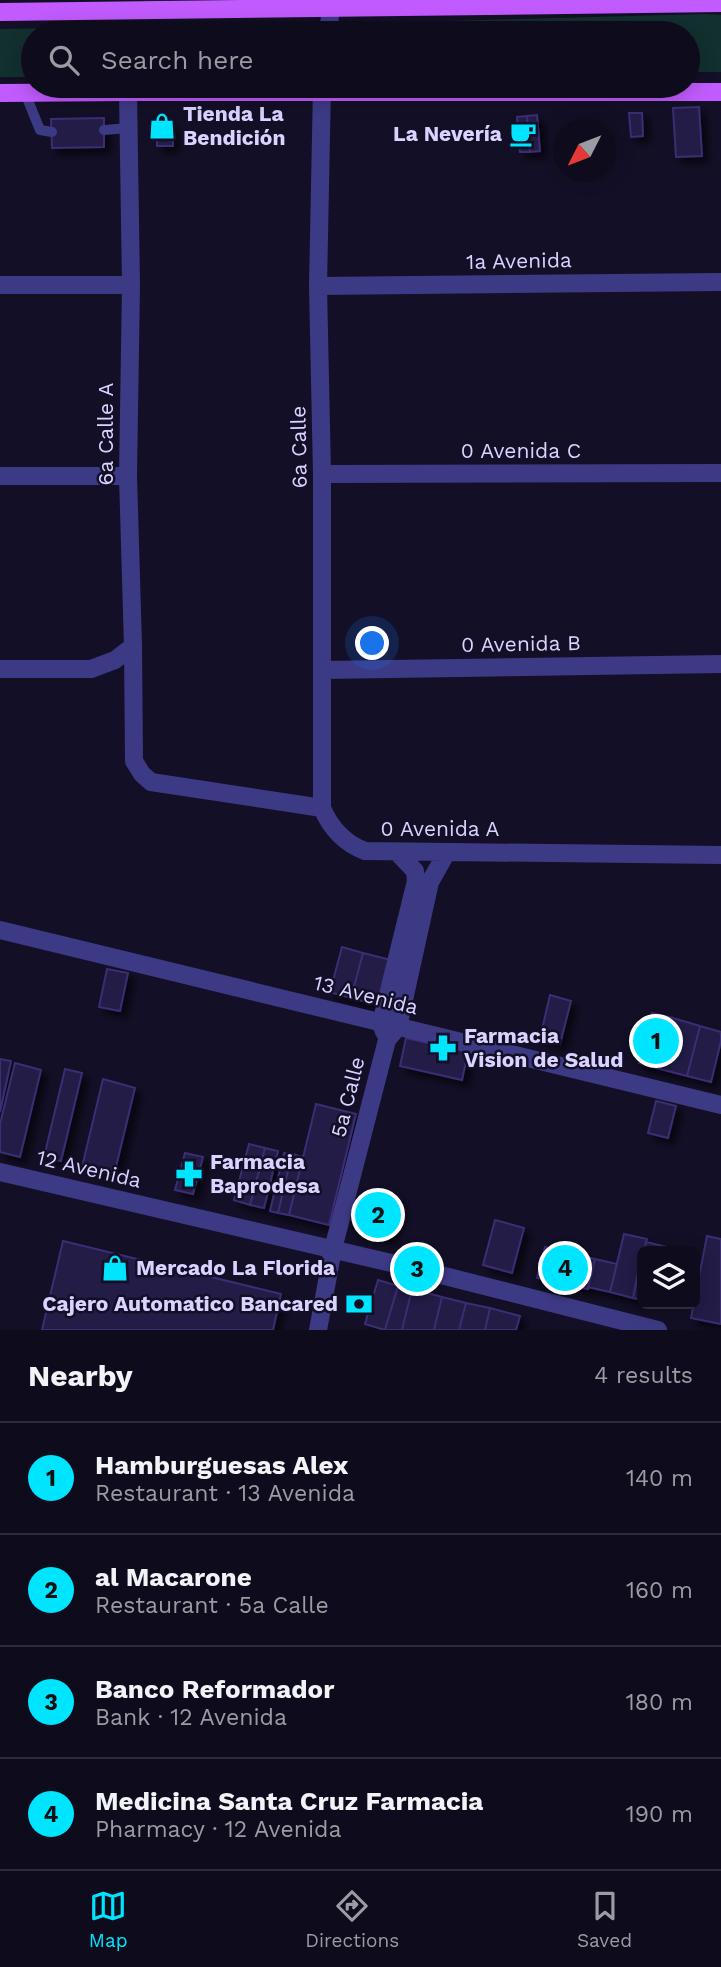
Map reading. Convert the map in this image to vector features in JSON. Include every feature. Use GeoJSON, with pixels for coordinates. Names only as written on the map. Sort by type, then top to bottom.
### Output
{"type":"FeatureCollection","features":[{"type":"Feature","properties":{"kind":"main road"},"geometry":{"type":"LineString","coordinates":[[0,12],[133,5],[721,3]]}},
{"type":"Feature","properties":{"kind":"main road"},"geometry":{"type":"LineString","coordinates":[[700,92],[721,92]]}},
{"type":"Feature","properties":{"kind":"main road"},"geometry":{"type":"LineString","coordinates":[[0,93],[21,93]]}},
{"type":"Feature","properties":{"kind":"street","name":"6a Calle A"},"geometry":{"type":"LineString","coordinates":[[128,98],[131,285],[128,476],[134,761],[151,782],[322,808]]}},
{"type":"Feature","properties":{"kind":"street","name":"6a Calle"},"geometry":{"type":"LineString","coordinates":[[322,98],[318,286],[322,474],[322,808]]}},
{"type":"Feature","properties":{"kind":"street","name":"1a Avenida"},"geometry":{"type":"LineString","coordinates":[[318,286],[721,282]]}},
{"type":"Feature","properties":{"kind":"street"},"geometry":{"type":"LineString","coordinates":[[0,285],[131,285]]}},
{"type":"Feature","properties":{"kind":"street","name":"0 Avenida C"},"geometry":{"type":"LineString","coordinates":[[322,474],[721,473]]}},
{"type":"Feature","properties":{"kind":"street"},"geometry":{"type":"LineString","coordinates":[[0,476],[128,476]]}},
{"type":"Feature","properties":{"kind":"street"},"geometry":{"type":"LineString","coordinates":[[0,669],[91,669],[115,660],[133,646]]}},
{"type":"Feature","properties":{"kind":"street","name":"0 Avenida B"},"geometry":{"type":"LineString","coordinates":[[322,670],[721,664]]}},
{"type":"Feature","properties":{"kind":"street","name":"0 Avenida A"},"geometry":{"type":"LineString","coordinates":[[322,808],[328,823],[339,836],[351,846],[365,851],[721,855]]}},
{"type":"Feature","properties":{"kind":"street","name":"5a Calle"},"geometry":{"type":"LineString","coordinates":[[389,1030],[416,881],[415,870],[397,852]]}},
{"type":"Feature","properties":{"kind":"street","name":"5a Calle"},"geometry":{"type":"LineString","coordinates":[[318,1330],[333,1249],[389,1030],[430,882],[447,852]]}},
{"type":"Feature","properties":{"kind":"street","name":"13 Avenida"},"geometry":{"type":"LineString","coordinates":[[0,930],[389,1030],[721,1105]]}},
{"type":"Feature","properties":{"kind":"street","name":"12 Avenida"},"geometry":{"type":"LineString","coordinates":[[0,1172],[333,1249],[657,1330]]}},
{"type":"Feature","properties":{"kind":"lane"},"geometry":{"type":"LineString","coordinates":[[27,98],[40,130],[52,132]]}},
{"type":"Feature","properties":{"kind":"lane"},"geometry":{"type":"LineString","coordinates":[[104,130],[129,128]]}},
{"type":"Feature","properties":{"kind":"green space"},"geometry":{"type":"Polygon","coordinates":[[[721,15],[721,72],[700,72],[700,21],[442,21],[721,15]]]}},
{"type":"Feature","properties":{"kind":"green space"},"geometry":{"type":"Polygon","coordinates":[[[0,29],[21,29],[21,77],[0,77],[0,29]]]}},
{"type":"Feature","properties":{"kind":"building"},"geometry":{"type":"Polygon","coordinates":[[[699,107],[702,156],[676,157],[673,108],[699,107]]]}},
{"type":"Feature","properties":{"kind":"building"},"geometry":{"type":"Polygon","coordinates":[[[629,113],[642,113],[643,136],[631,137],[629,113]]]}},
{"type":"Feature","properties":{"kind":"building"},"geometry":{"type":"Polygon","coordinates":[[[537,115],[540,151],[530,152],[527,116],[537,115]]]}},
{"type":"Feature","properties":{"kind":"building","name":"La Nevería"},"geometry":{"type":"Polygon","coordinates":[[[527,116],[530,152],[520,152],[517,117],[527,116]]]}},
{"type":"Feature","properties":{"kind":"building"},"geometry":{"type":"Polygon","coordinates":[[[104,118],[104,147],[52,148],[51,119],[104,118]]]}},
{"type":"Feature","properties":{"kind":"building"},"geometry":{"type":"Polygon","coordinates":[[[162,122],[172,122],[173,146],[157,146],[157,126],[162,122]]]}},
{"type":"Feature","properties":{"kind":"building"},"geometry":{"type":"Polygon","coordinates":[[[342,947],[363,953],[351,998],[330,992],[342,947]]]}},
{"type":"Feature","properties":{"kind":"building"},"geometry":{"type":"Polygon","coordinates":[[[363,953],[391,960],[379,1005],[351,998],[363,953]]]}},
{"type":"Feature","properties":{"kind":"building"},"geometry":{"type":"Polygon","coordinates":[[[107,969],[128,973],[120,1011],[99,1007],[107,969]]]}},
{"type":"Feature","properties":{"kind":"building"},"geometry":{"type":"Polygon","coordinates":[[[550,995],[571,1001],[560,1044],[540,1038],[550,995]]]}},
{"type":"Feature","properties":{"kind":"building"},"geometry":{"type":"Polygon","coordinates":[[[652,1013],[673,1018],[660,1069],[639,1063],[652,1013]]]}},
{"type":"Feature","properties":{"kind":"building"},"geometry":{"type":"Polygon","coordinates":[[[673,1018],[700,1026],[687,1076],[660,1069],[673,1018]]]}},
{"type":"Feature","properties":{"kind":"building"},"geometry":{"type":"Polygon","coordinates":[[[700,1026],[721,1032],[711,1082],[687,1076],[700,1026]]]}},
{"type":"Feature","properties":{"kind":"building"},"geometry":{"type":"Polygon","coordinates":[[[406,1038],[468,1052],[462,1080],[400,1066],[406,1038]]]}},
{"type":"Feature","properties":{"kind":"building"},"geometry":{"type":"Polygon","coordinates":[[[0,1059],[11,1061],[0,1112],[0,1059]]]}},
{"type":"Feature","properties":{"kind":"building"},"geometry":{"type":"Polygon","coordinates":[[[15,1063],[41,1070],[20,1157],[0,1152],[0,1124],[15,1063]]]}},
{"type":"Feature","properties":{"kind":"building"},"geometry":{"type":"Polygon","coordinates":[[[65,1069],[82,1073],[61,1161],[44,1157],[65,1069]]]}},
{"type":"Feature","properties":{"kind":"building"},"geometry":{"type":"Polygon","coordinates":[[[103,1079],[135,1088],[114,1175],[82,1167],[103,1079]]]}},
{"type":"Feature","properties":{"kind":"building"},"geometry":{"type":"Polygon","coordinates":[[[656,1101],[676,1106],[668,1138],[648,1133],[656,1101]]]}},
{"type":"Feature","properties":{"kind":"building"},"geometry":{"type":"Polygon","coordinates":[[[316,1104],[356,1114],[329,1225],[289,1215],[316,1104]]]}},
{"type":"Feature","properties":{"kind":"building"},"geometry":{"type":"Polygon","coordinates":[[[249,1144],[265,1148],[250,1205],[234,1200],[249,1144]]]}},
{"type":"Feature","properties":{"kind":"building"},"geometry":{"type":"Polygon","coordinates":[[[265,1148],[278,1151],[264,1208],[250,1205],[265,1148]]]}},
{"type":"Feature","properties":{"kind":"building","name":"Farmacia Baprodesa"},"geometry":{"type":"Polygon","coordinates":[[[185,1153],[203,1157],[193,1194],[175,1190],[185,1153]]]}},
{"type":"Feature","properties":{"kind":"building"},"geometry":{"type":"Polygon","coordinates":[[[284,1153],[292,1154],[278,1213],[270,1211],[284,1153]]]}},
{"type":"Feature","properties":{"kind":"building"},"geometry":{"type":"Polygon","coordinates":[[[292,1154],[303,1157],[289,1215],[278,1213],[292,1154]]]}},
{"type":"Feature","properties":{"kind":"building"},"geometry":{"type":"Polygon","coordinates":[[[365,1193],[399,1201],[389,1238],[356,1229],[365,1193]]]}},
{"type":"Feature","properties":{"kind":"building"},"geometry":{"type":"Polygon","coordinates":[[[495,1220],[524,1228],[512,1273],[483,1265],[495,1220]]]}},
{"type":"Feature","properties":{"kind":"building"},"geometry":{"type":"Polygon","coordinates":[[[624,1234],[647,1239],[645,1246],[637,1246],[637,1277],[633,1298],[610,1292],[624,1234]]]}},
{"type":"Feature","properties":{"kind":"building"},"geometry":{"type":"Polygon","coordinates":[[[707,1236],[721,1239],[721,1324],[691,1318],[693,1309],[700,1309],[700,1272],[707,1236]]]}},
{"type":"Feature","properties":{"kind":"building","name":"Mercado La Florida"},"geometry":{"type":"Polygon","coordinates":[[[63,1241],[281,1294],[273,1330],[42,1330],[63,1241]]]}},
{"type":"Feature","properties":{"kind":"building"},"geometry":{"type":"Polygon","coordinates":[[[646,1242],[663,1246],[645,1246],[646,1242]]]}},
{"type":"Feature","properties":{"kind":"building"},"geometry":{"type":"Polygon","coordinates":[[[545,1247],[560,1251],[553,1281],[537,1278],[545,1247]]]}},
{"type":"Feature","properties":{"kind":"building"},"geometry":{"type":"Polygon","coordinates":[[[560,1251],[577,1255],[570,1285],[553,1281],[560,1251]]]}},
{"type":"Feature","properties":{"kind":"building"},"geometry":{"type":"Polygon","coordinates":[[[577,1255],[595,1259],[588,1289],[570,1285],[577,1255]]]}},
{"type":"Feature","properties":{"kind":"building"},"geometry":{"type":"Polygon","coordinates":[[[595,1259],[617,1264],[610,1292],[588,1287],[595,1259]]]}},
{"type":"Feature","properties":{"kind":"building"},"geometry":{"type":"Polygon","coordinates":[[[378,1280],[398,1286],[385,1330],[365,1324],[378,1280]]]}},
{"type":"Feature","properties":{"kind":"building"},"geometry":{"type":"Polygon","coordinates":[[[637,1280],[637,1299],[633,1298],[637,1280]]]}},
{"type":"Feature","properties":{"kind":"building"},"geometry":{"type":"Polygon","coordinates":[[[398,1286],[412,1289],[402,1330],[385,1330],[398,1286]]]}},
{"type":"Feature","properties":{"kind":"building"},"geometry":{"type":"Polygon","coordinates":[[[412,1289],[442,1297],[434,1330],[402,1330],[412,1289]]]}},
{"type":"Feature","properties":{"kind":"building"},"geometry":{"type":"Polygon","coordinates":[[[442,1297],[466,1303],[459,1330],[434,1330],[442,1297]]]}},
{"type":"Feature","properties":{"kind":"building"},"geometry":{"type":"Polygon","coordinates":[[[466,1303],[490,1308],[485,1330],[459,1330],[466,1303]]]}},
{"type":"Feature","properties":{"kind":"building"},"geometry":{"type":"Polygon","coordinates":[[[490,1308],[520,1316],[516,1330],[485,1330],[490,1308]]]}},
{"type":"Feature","properties":{"kind":"place","name":"Tienda La Bendición"},"geometry":{"type":"Point","coordinates":[162,126]}},
{"type":"Feature","properties":{"kind":"place","name":"La Nevería"},"geometry":{"type":"Point","coordinates":[523,134]}},
{"type":"Feature","properties":{"kind":"place","name":"Hamburguesas Alex"},"geometry":{"type":"Point","coordinates":[656,1041]}},
{"type":"Feature","properties":{"kind":"place","name":"Farmacia Vision de Salud"},"geometry":{"type":"Point","coordinates":[443,1048]}},
{"type":"Feature","properties":{"kind":"place","name":"Farmacia Baprodesa"},"geometry":{"type":"Point","coordinates":[189,1174]}},
{"type":"Feature","properties":{"kind":"place","name":"al Macarone"},"geometry":{"type":"Point","coordinates":[378,1215]}},
{"type":"Feature","properties":{"kind":"place","name":"Mercado La Florida"},"geometry":{"type":"Point","coordinates":[115,1268]}},
{"type":"Feature","properties":{"kind":"place","name":"Medicina Santa Cruz Farmacia"},"geometry":{"type":"Point","coordinates":[565,1268]}},
{"type":"Feature","properties":{"kind":"place","name":"Banco Reformador"},"geometry":{"type":"Point","coordinates":[417,1269]}},
{"type":"Feature","properties":{"kind":"place","name":"Cajero Automatico Bancared"},"geometry":{"type":"Point","coordinates":[359,1304]}}]}
